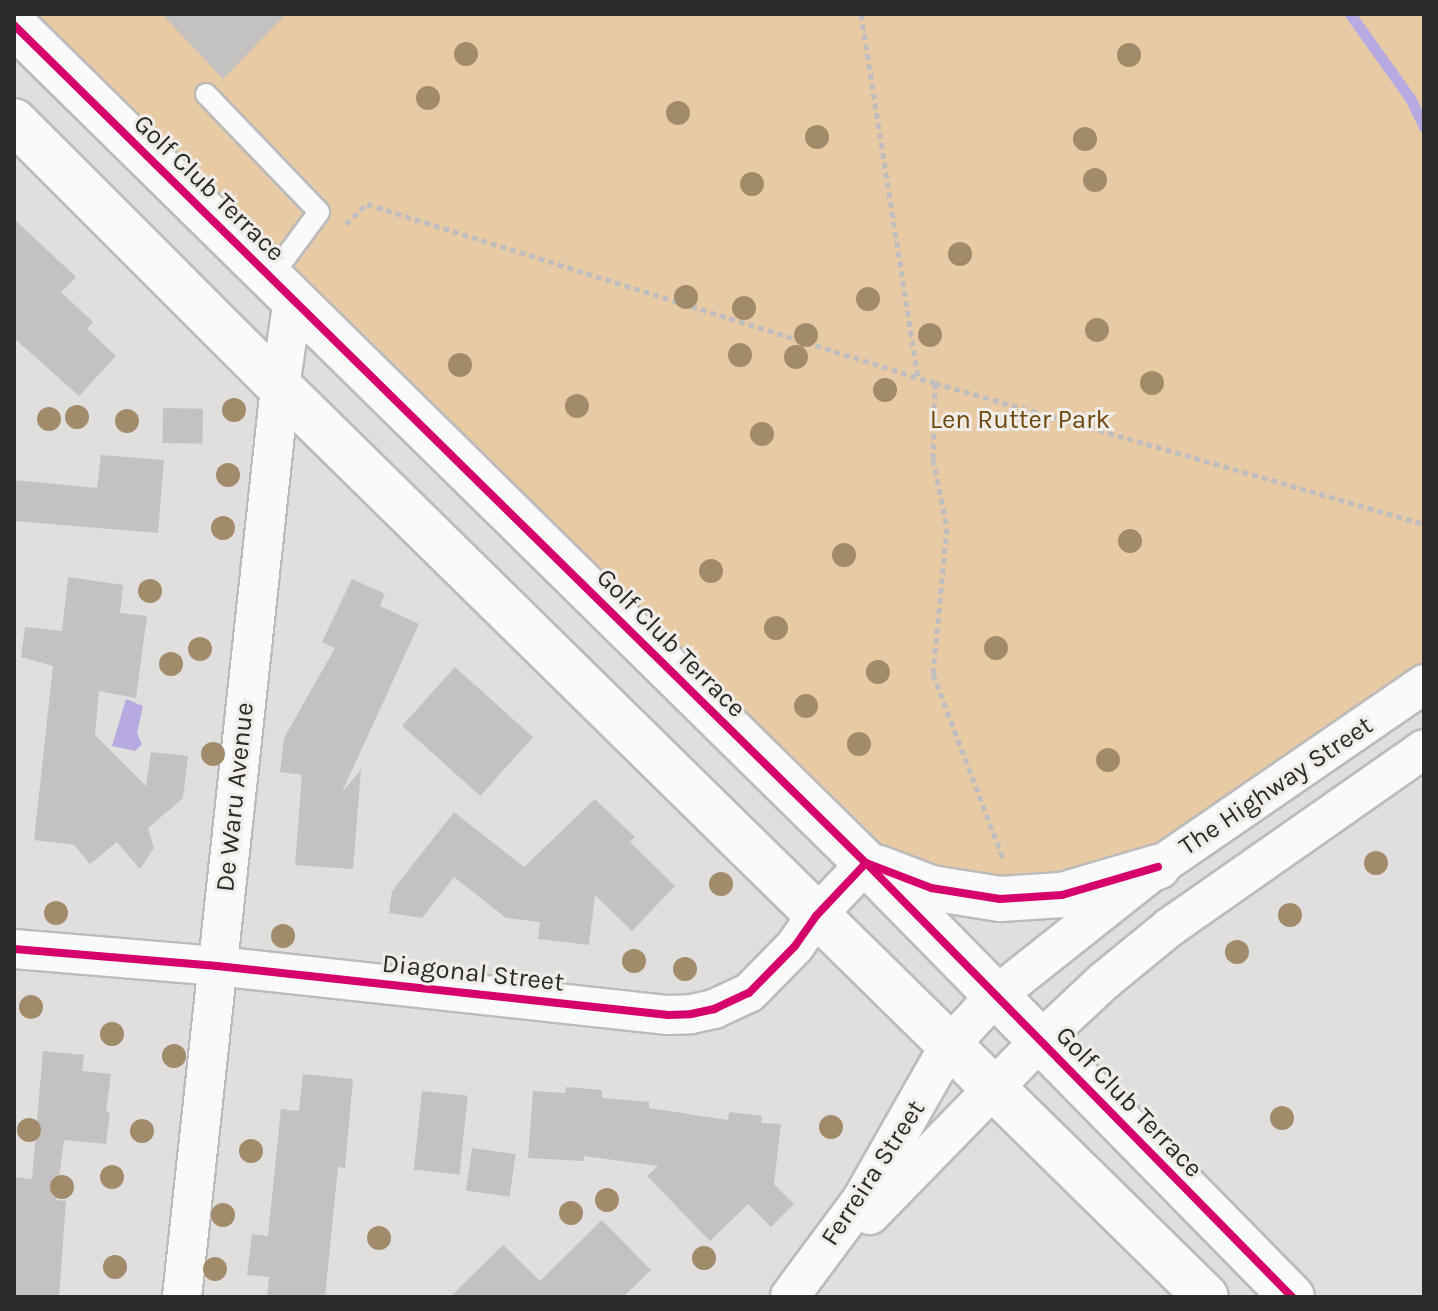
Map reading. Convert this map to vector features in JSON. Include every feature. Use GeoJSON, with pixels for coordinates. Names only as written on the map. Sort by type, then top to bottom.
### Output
{"type":"FeatureCollection","features":[{"type":"Feature","properties":{"kind":"street","name":"Golf Club Terrace"},"geometry":{"type":"LineString","coordinates":[[14,25],[866,863],[994,997],[1042,1039],[1292,1297]]}},
{"type":"Feature","properties":{"kind":"street"},"geometry":{"type":"LineString","coordinates":[[14,121],[816,916],[996,1088],[1206,1297]]}},
{"type":"Feature","properties":{"kind":"street","name":"De Waru Avenue"},"geometry":{"type":"LineString","coordinates":[[182,1297],[280,387],[282,288]]}},
{"type":"Feature","properties":{"kind":"street","name":"The Highway Street"},"geometry":{"type":"LineString","coordinates":[[949,1046],[994,997],[1158,867],[1424,684]]}},
{"type":"Feature","properties":{"kind":"street","name":"The Highway Street"},"geometry":{"type":"LineString","coordinates":[[996,1088],[1042,1039],[1170,927],[1424,749]]}},
{"type":"Feature","properties":{"kind":"street"},"geometry":{"type":"LineString","coordinates":[[866,863],[931,888],[1000,899],[1062,895],[1158,867]]}},
{"type":"Feature","properties":{"kind":"street","name":"Diagonal Street"},"geometry":{"type":"LineString","coordinates":[[14,949],[217,966],[668,1015],[691,1014],[749,993],[795,946],[816,916],[866,863]]}},
{"type":"Feature","properties":{"kind":"street","name":"Ferreira Street"},"geometry":{"type":"LineString","coordinates":[[790,1297],[862,1199],[949,1046]]}},
{"type":"Feature","properties":{"kind":"street","name":"Ferreira Street"},"geometry":{"type":"LineString","coordinates":[[790,1297],[996,1088]]}},
{"type":"Feature","properties":{"kind":"lane"},"geometry":{"type":"LineString","coordinates":[[206,94],[319,212],[282,288]]}},
{"type":"Feature","properties":{"kind":"path"},"geometry":{"type":"LineString","coordinates":[[861,14],[918,378]]}},
{"type":"Feature","properties":{"kind":"path"},"geometry":{"type":"LineString","coordinates":[[337,234],[367,204],[918,378],[1424,524]]}},
{"type":"Feature","properties":{"kind":"path"},"geometry":{"type":"LineString","coordinates":[[935,383],[933,459],[947,528],[933,674],[1003,857],[1000,899]]}},
{"type":"Feature","properties":{"kind":"green space","name":"Len Rutter Park"},"geometry":{"type":"Polygon","coordinates":[[[32,14],[1424,14],[1424,672],[1150,856],[1059,883],[901,867],[32,14]]]}},
{"type":"Feature","properties":{"kind":"shaded area"},"geometry":{"type":"Polygon","coordinates":[[[126,699],[143,706],[137,733],[142,744],[135,751],[112,746],[126,699]]]}},
{"type":"Feature","properties":{"kind":"building"},"geometry":{"type":"Polygon","coordinates":[[[162,14],[286,14],[223,79],[162,14]]]}},
{"type":"Feature","properties":{"kind":"building"},"geometry":{"type":"Polygon","coordinates":[[[14,219],[76,277],[61,292],[93,322],[87,329],[116,356],[79,396],[14,338],[14,219]]]}},
{"type":"Feature","properties":{"kind":"building"},"geometry":{"type":"Polygon","coordinates":[[[163,408],[203,409],[202,444],[162,443],[163,408]]]}},
{"type":"Feature","properties":{"kind":"building"},"geometry":{"type":"Polygon","coordinates":[[[101,455],[164,460],[158,533],[14,521],[14,480],[97,488],[101,455]]]}},
{"type":"Feature","properties":{"kind":"building"},"geometry":{"type":"Polygon","coordinates":[[[68,577],[123,585],[120,613],[147,616],[136,698],[99,691],[95,735],[146,786],[151,752],[188,756],[183,798],[148,828],[154,848],[140,869],[117,842],[90,864],[74,845],[34,840],[53,666],[21,657],[25,627],[62,631],[68,577]]]}},
{"type":"Feature","properties":{"kind":"building"},"geometry":{"type":"Polygon","coordinates":[[[352,579],[385,594],[380,606],[419,624],[342,792],[361,770],[353,869],[295,865],[302,775],[280,772],[284,738],[335,648],[322,642],[352,579]]]}},
{"type":"Feature","properties":{"kind":"building"},"geometry":{"type":"Polygon","coordinates":[[[455,667],[533,737],[480,796],[402,726],[455,667]]]}},
{"type":"Feature","properties":{"kind":"building"},"geometry":{"type":"Polygon","coordinates":[[[595,799],[635,837],[630,842],[675,886],[632,931],[595,895],[589,945],[538,939],[540,922],[506,918],[454,877],[422,918],[389,913],[392,891],[454,812],[524,867],[595,799]]]}},
{"type":"Feature","properties":{"kind":"building"},"geometry":{"type":"Polygon","coordinates":[[[43,1051],[84,1055],[82,1071],[111,1074],[106,1112],[110,1112],[106,1144],[64,1140],[56,1200],[66,1201],[59,1297],[14,1297],[14,1177],[32,1179],[43,1051]]]}},
{"type":"Feature","properties":{"kind":"building"},"geometry":{"type":"Polygon","coordinates":[[[303,1074],[353,1079],[345,1168],[338,1167],[325,1297],[267,1297],[269,1277],[247,1275],[252,1234],[268,1236],[281,1109],[299,1111],[303,1074]]]}},
{"type":"Feature","properties":{"kind":"building"},"geometry":{"type":"Polygon","coordinates":[[[566,1087],[602,1090],[602,1098],[649,1102],[649,1108],[728,1120],[729,1112],[762,1116],[761,1123],[781,1124],[774,1184],[794,1204],[771,1227],[748,1204],[710,1241],[647,1176],[658,1166],[584,1156],[584,1161],[528,1158],[533,1091],[565,1093],[566,1087]]]}},
{"type":"Feature","properties":{"kind":"building"},"geometry":{"type":"Polygon","coordinates":[[[422,1091],[468,1096],[459,1174],[414,1170],[422,1091]]]}},
{"type":"Feature","properties":{"kind":"building"},"geometry":{"type":"Polygon","coordinates":[[[472,1148],[516,1154],[510,1197],[466,1191],[472,1148]]]}},
{"type":"Feature","properties":{"kind":"building"},"geometry":{"type":"Polygon","coordinates":[[[602,1220],[651,1270],[623,1297],[450,1297],[503,1245],[540,1281],[602,1220]]]}},
{"type":"Feature","properties":{"kind":"waterway"},"geometry":{"type":"LineString","coordinates":[[1350,14],[1410,98],[1424,127]]}},
{"type":"Feature","properties":{"kind":"cycle path"},"geometry":{"type":"LineString","coordinates":[[14,25],[866,863],[1292,1297]]}},
{"type":"Feature","properties":{"kind":"cycle path"},"geometry":{"type":"LineString","coordinates":[[14,949],[217,966],[668,1015],[691,1014],[714,1009],[749,993],[795,946],[816,916],[866,863],[931,888],[1000,899],[1062,895],[1158,867]]}}]}
